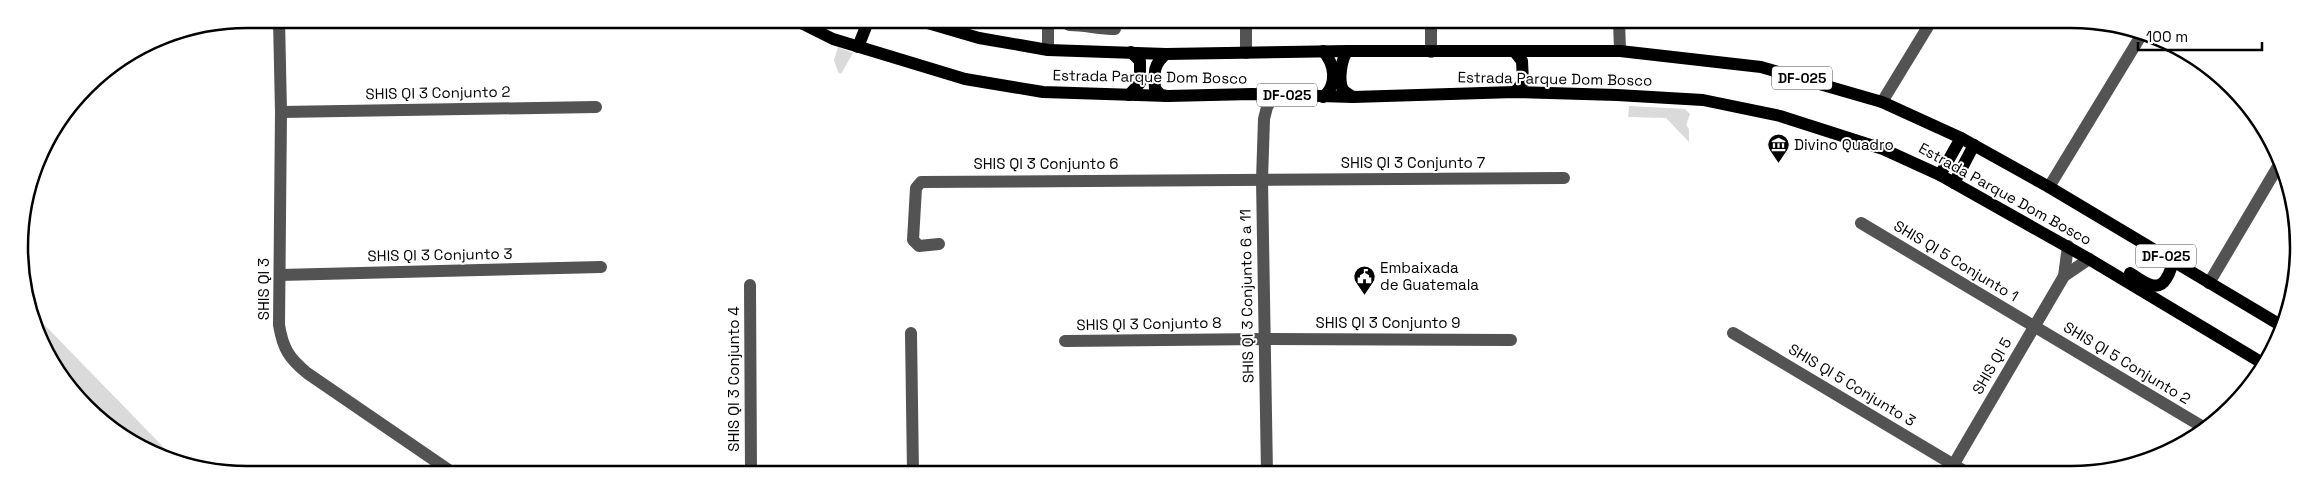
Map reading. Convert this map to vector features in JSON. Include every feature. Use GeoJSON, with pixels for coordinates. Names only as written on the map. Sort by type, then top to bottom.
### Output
{"type":"FeatureCollection","features":[{"type":"Feature","properties":{"kind":"main road","name":"Estrada Parque Dom Bosco"},"geometry":{"type":"LineString","coordinates":[[811,28],[833,39],[964,79],[1043,92],[1168,96],[1252,94],[1323,97],[1534,92],[1703,100],[1738,106],[1844,135],[1897,154],[1954,182],[2068,246],[2258,361]]}},
{"type":"Feature","properties":{"kind":"main road"},"geometry":{"type":"LineString","coordinates":[[858,47],[865,28]]}},
{"type":"Feature","properties":{"kind":"main road","name":"Estrada Parque Dom Bosco"},"geometry":{"type":"LineString","coordinates":[[943,28],[979,38],[1048,50],[1166,54],[1348,51],[1620,51],[1761,67],[1882,102],[1961,138],[2049,187],[2277,323]]}},
{"type":"Feature","properties":{"kind":"main road"},"geometry":{"type":"LineString","coordinates":[[1348,51],[1341,60],[1342,86],[1346,93],[1353,97]]}},
{"type":"Feature","properties":{"kind":"main road"},"geometry":{"type":"LineString","coordinates":[[1129,95],[1140,83],[1140,61],[1131,52]]}},
{"type":"Feature","properties":{"kind":"main road"},"geometry":{"type":"LineString","coordinates":[[1323,97],[1331,87],[1333,65],[1324,52]]}},
{"type":"Feature","properties":{"kind":"main road"},"geometry":{"type":"LineString","coordinates":[[1515,52],[1522,61],[1523,82],[1515,92]]}},
{"type":"Feature","properties":{"kind":"main road"},"geometry":{"type":"LineString","coordinates":[[1534,92],[1531,86],[1530,60],[1535,52]]}},
{"type":"Feature","properties":{"kind":"main road"},"geometry":{"type":"LineString","coordinates":[[1166,54],[1155,65],[1154,70],[1155,89],[1161,95],[1168,96]]}},
{"type":"Feature","properties":{"kind":"main road"},"geometry":{"type":"LineString","coordinates":[[1940,176],[1961,138]]}},
{"type":"Feature","properties":{"kind":"main road"},"geometry":{"type":"LineString","coordinates":[[1954,182],[1974,145]]}},
{"type":"Feature","properties":{"kind":"main road"},"geometry":{"type":"LineString","coordinates":[[2089,259],[2103,258],[2155,286],[2163,283],[2169,274],[2172,260]]}},
{"type":"Feature","properties":{"kind":"street","name":"SHIS QI 3"},"geometry":{"type":"LineString","coordinates":[[279,28],[281,337],[285,350],[294,361],[444,466]]}},
{"type":"Feature","properties":{"kind":"street"},"geometry":{"type":"LineString","coordinates":[[1048,28],[1048,50]]}},
{"type":"Feature","properties":{"kind":"street"},"geometry":{"type":"LineString","coordinates":[[1090,28],[1115,29]]}},
{"type":"Feature","properties":{"kind":"street"},"geometry":{"type":"LineString","coordinates":[[1246,28],[1246,53]]}},
{"type":"Feature","properties":{"kind":"street"},"geometry":{"type":"LineString","coordinates":[[1431,28],[1431,52]]}},
{"type":"Feature","properties":{"kind":"street"},"geometry":{"type":"LineString","coordinates":[[1620,28],[1620,51]]}},
{"type":"Feature","properties":{"kind":"street"},"geometry":{"type":"LineString","coordinates":[[1882,102],[1927,28]]}},
{"type":"Feature","properties":{"kind":"street"},"geometry":{"type":"LineString","coordinates":[[2049,187],[2139,38]]}},
{"type":"Feature","properties":{"kind":"street","name":"SHIS QI 3 Conjunto 6 a 11"},"geometry":{"type":"LineString","coordinates":[[1252,94],[1264,119]]}},
{"type":"Feature","properties":{"kind":"street","name":"SHIS QI 3 Conjunto 6 a 11"},"geometry":{"type":"LineString","coordinates":[[1267,466],[1262,180],[1264,119],[1267,107],[1275,95]]}},
{"type":"Feature","properties":{"kind":"street","name":"SHIS QI 3 Conjunto 2"},"geometry":{"type":"LineString","coordinates":[[281,112],[596,107]]}},
{"type":"Feature","properties":{"kind":"street"},"geometry":{"type":"LineString","coordinates":[[2209,283],[2276,169]]}},
{"type":"Feature","properties":{"kind":"street","name":"SHIS QI 3 Conjunto 7"},"geometry":{"type":"LineString","coordinates":[[1262,180],[1564,178]]}},
{"type":"Feature","properties":{"kind":"street","name":"SHIS QI 3 Conjunto 6"},"geometry":{"type":"LineString","coordinates":[[939,244],[919,246],[914,244],[916,188],[921,182],[1262,180]]}},
{"type":"Feature","properties":{"kind":"street","name":"SHIS QI 5 Conjunto 1"},"geometry":{"type":"LineString","coordinates":[[1861,223],[2034,326]]}},
{"type":"Feature","properties":{"kind":"street","name":"SHIS QI 5"},"geometry":{"type":"LineString","coordinates":[[1953,466],[2064,276],[2068,246]]}},
{"type":"Feature","properties":{"kind":"street","name":"SHIS QI 5"},"geometry":{"type":"LineString","coordinates":[[2064,276],[2089,259]]}},
{"type":"Feature","properties":{"kind":"street","name":"SHIS QI 3 Conjunto 3"},"geometry":{"type":"LineString","coordinates":[[280,275],[602,267]]}},
{"type":"Feature","properties":{"kind":"street","name":"SHIS QI 3 Conjunto 4"},"geometry":{"type":"LineString","coordinates":[[750,285],[751,466]]}},
{"type":"Feature","properties":{"kind":"street","name":"SHIS QI 5 Conjunto 2"},"geometry":{"type":"LineString","coordinates":[[2034,326],[2199,425]]}},
{"type":"Feature","properties":{"kind":"street"},"geometry":{"type":"LineString","coordinates":[[910,333],[913,466]]}},
{"type":"Feature","properties":{"kind":"street","name":"SHIS QI 5 Conjunto 3"},"geometry":{"type":"LineString","coordinates":[[1733,333],[1946,466]]}},
{"type":"Feature","properties":{"kind":"street","name":"SHIS QI 3 Conjunto 9"},"geometry":{"type":"LineString","coordinates":[[1264,339],[1511,340]]}},
{"type":"Feature","properties":{"kind":"street","name":"SHIS QI 3 Conjunto 8"},"geometry":{"type":"LineString","coordinates":[[1064,341],[1264,339]]}},
{"type":"Feature","properties":{"kind":"shaded area"},"geometry":{"type":"Polygon","coordinates":[[[838,47],[853,53],[841,74],[838,72],[834,60],[838,47]]]}},
{"type":"Feature","properties":{"kind":"shaded area"},"geometry":{"type":"Polygon","coordinates":[[[1629,106],[1685,109],[1690,114],[1686,125],[1689,129],[1689,142],[1666,118],[1628,117],[1629,106]]]}},
{"type":"Feature","properties":{"kind":"shaded area"},"geometry":{"type":"Polygon","coordinates":[[[40,321],[167,450],[125,429],[102,411],[82,391],[64,368],[40,321]]]}},
{"type":"Feature","properties":{"kind":"place","name":"Divino Quadro"},"geometry":{"type":"Point","coordinates":[1778,164]}},
{"type":"Feature","properties":{"kind":"place","name":"Embaixada de Guatemala"},"geometry":{"type":"Point","coordinates":[1364,296]}}]}
